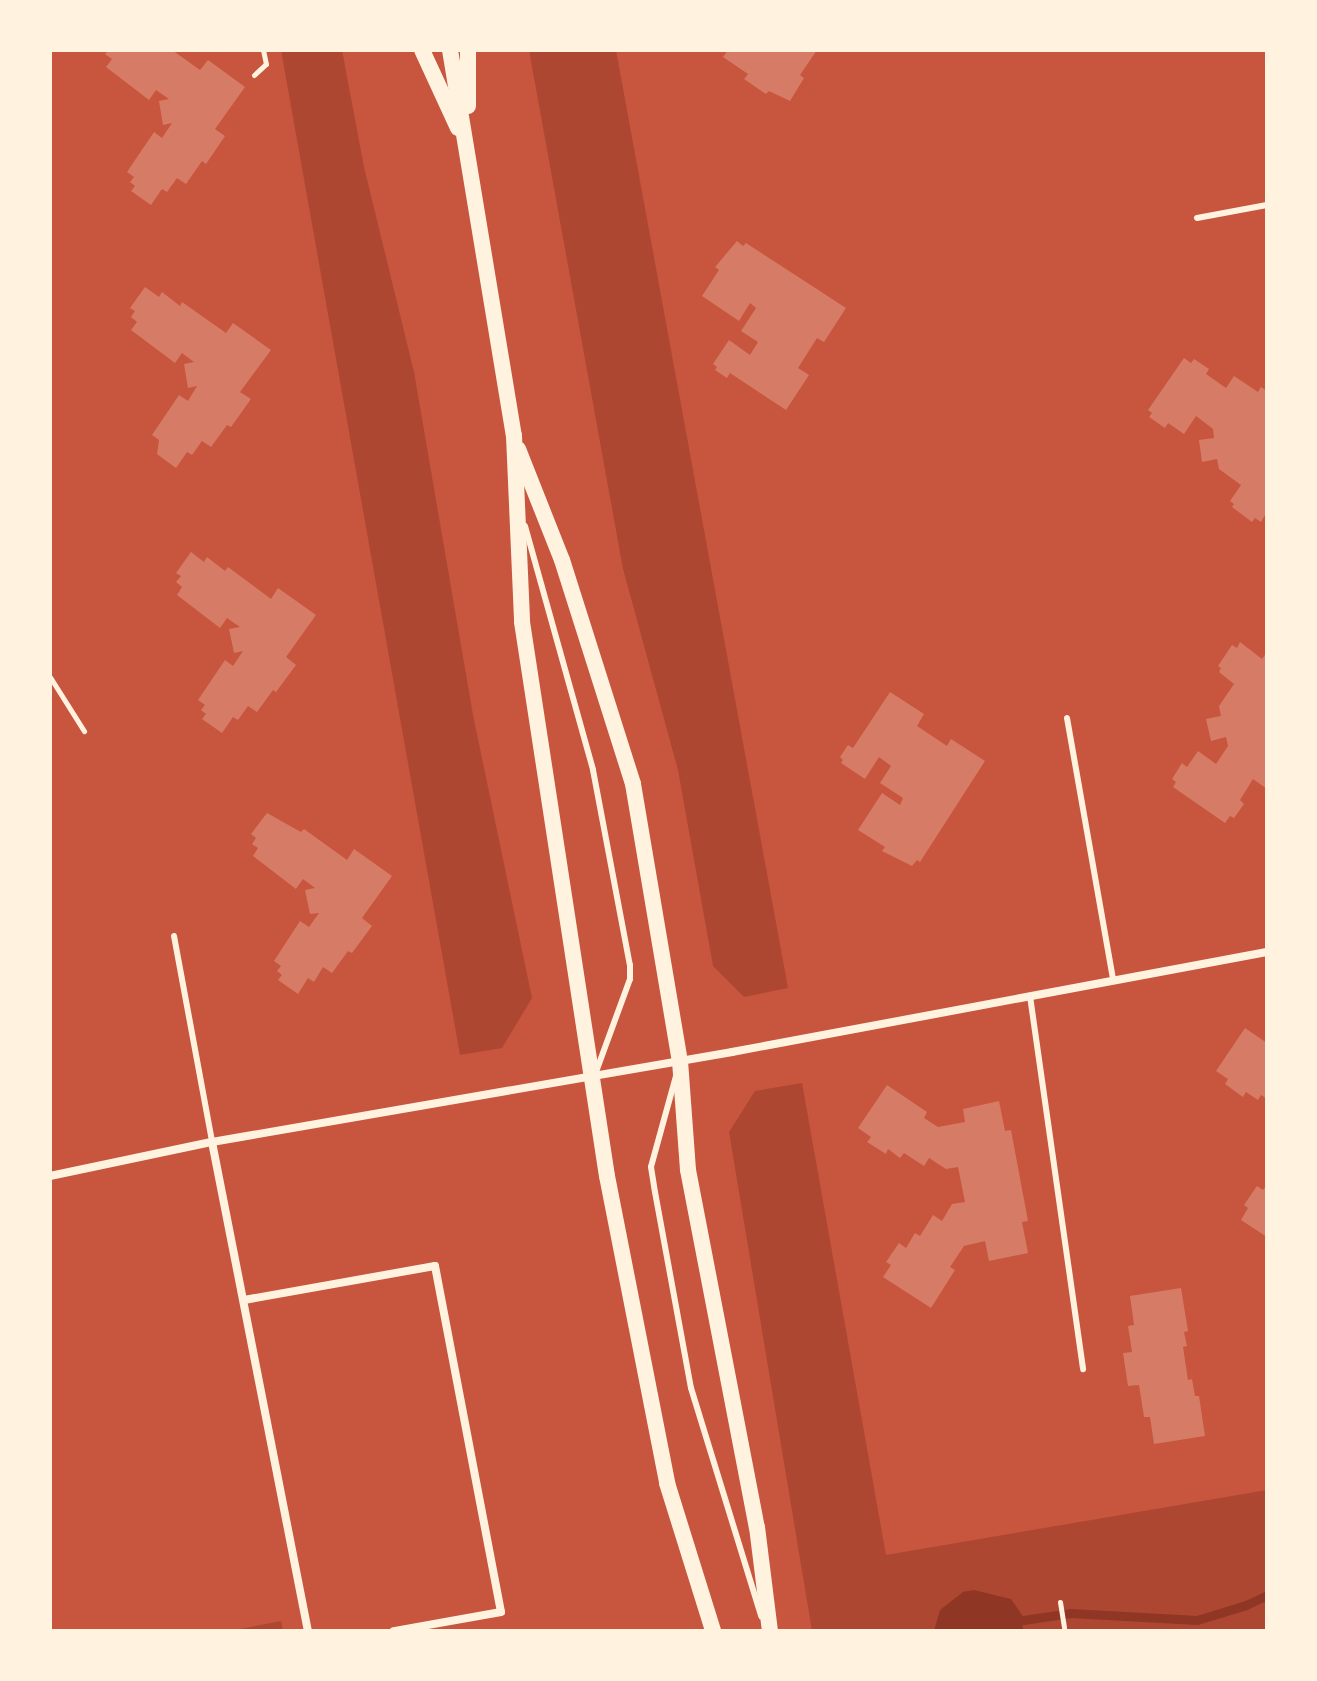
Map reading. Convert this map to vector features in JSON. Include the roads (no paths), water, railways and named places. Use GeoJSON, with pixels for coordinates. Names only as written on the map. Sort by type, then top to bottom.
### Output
{"type":"FeatureCollection","features":[{"type":"Feature","properties":{"kind":"main road"},"geometry":{"type":"LineString","coordinates":[[422,50],[468,148]]}},
{"type":"Feature","properties":{"kind":"main road"},"geometry":{"type":"LineString","coordinates":[[450,50],[514,436],[522,622],[608,1178],[667,1483],[713,1631]]}},
{"type":"Feature","properties":{"kind":"main road"},"geometry":{"type":"LineString","coordinates":[[468,50],[468,148]]}},
{"type":"Feature","properties":{"kind":"main road"},"geometry":{"type":"LineString","coordinates":[[514,436],[562,560],[633,784],[680,1061],[688,1170],[757,1527],[768,1631]]}},
{"type":"Feature","properties":{"kind":"street"},"geometry":{"type":"LineString","coordinates":[[50,1176],[212,1142],[594,1077],[1267,952]]}},
{"type":"Feature","properties":{"kind":"street"},"geometry":{"type":"LineString","coordinates":[[212,1142],[308,1631]]}},
{"type":"Feature","properties":{"kind":"street"},"geometry":{"type":"LineString","coordinates":[[244,1300],[435,1266],[501,1612],[394,1631]]}},
{"type":"Feature","properties":{"kind":"lane"},"geometry":{"type":"LineString","coordinates":[[1197,218],[1267,205]]}},
{"type":"Feature","properties":{"kind":"lane"},"geometry":{"type":"LineString","coordinates":[[516,496],[593,770],[630,965],[630,979],[594,1077]]}},
{"type":"Feature","properties":{"kind":"lane"},"geometry":{"type":"LineString","coordinates":[[1067,718],[1113,980]]}},
{"type":"Feature","properties":{"kind":"lane"},"geometry":{"type":"LineString","coordinates":[[174,936],[212,1142]]}},
{"type":"Feature","properties":{"kind":"lane"},"geometry":{"type":"LineString","coordinates":[[1030,996],[1083,1369]]}},
{"type":"Feature","properties":{"kind":"lane"},"geometry":{"type":"LineString","coordinates":[[680,1061],[651,1167],[691,1388],[768,1631]]}},
{"type":"Feature","properties":{"kind":"waterway"},"geometry":{"type":"LineString","coordinates":[[1023,1620],[1071,1613],[1197,1620],[1267,1595]]}}]}
